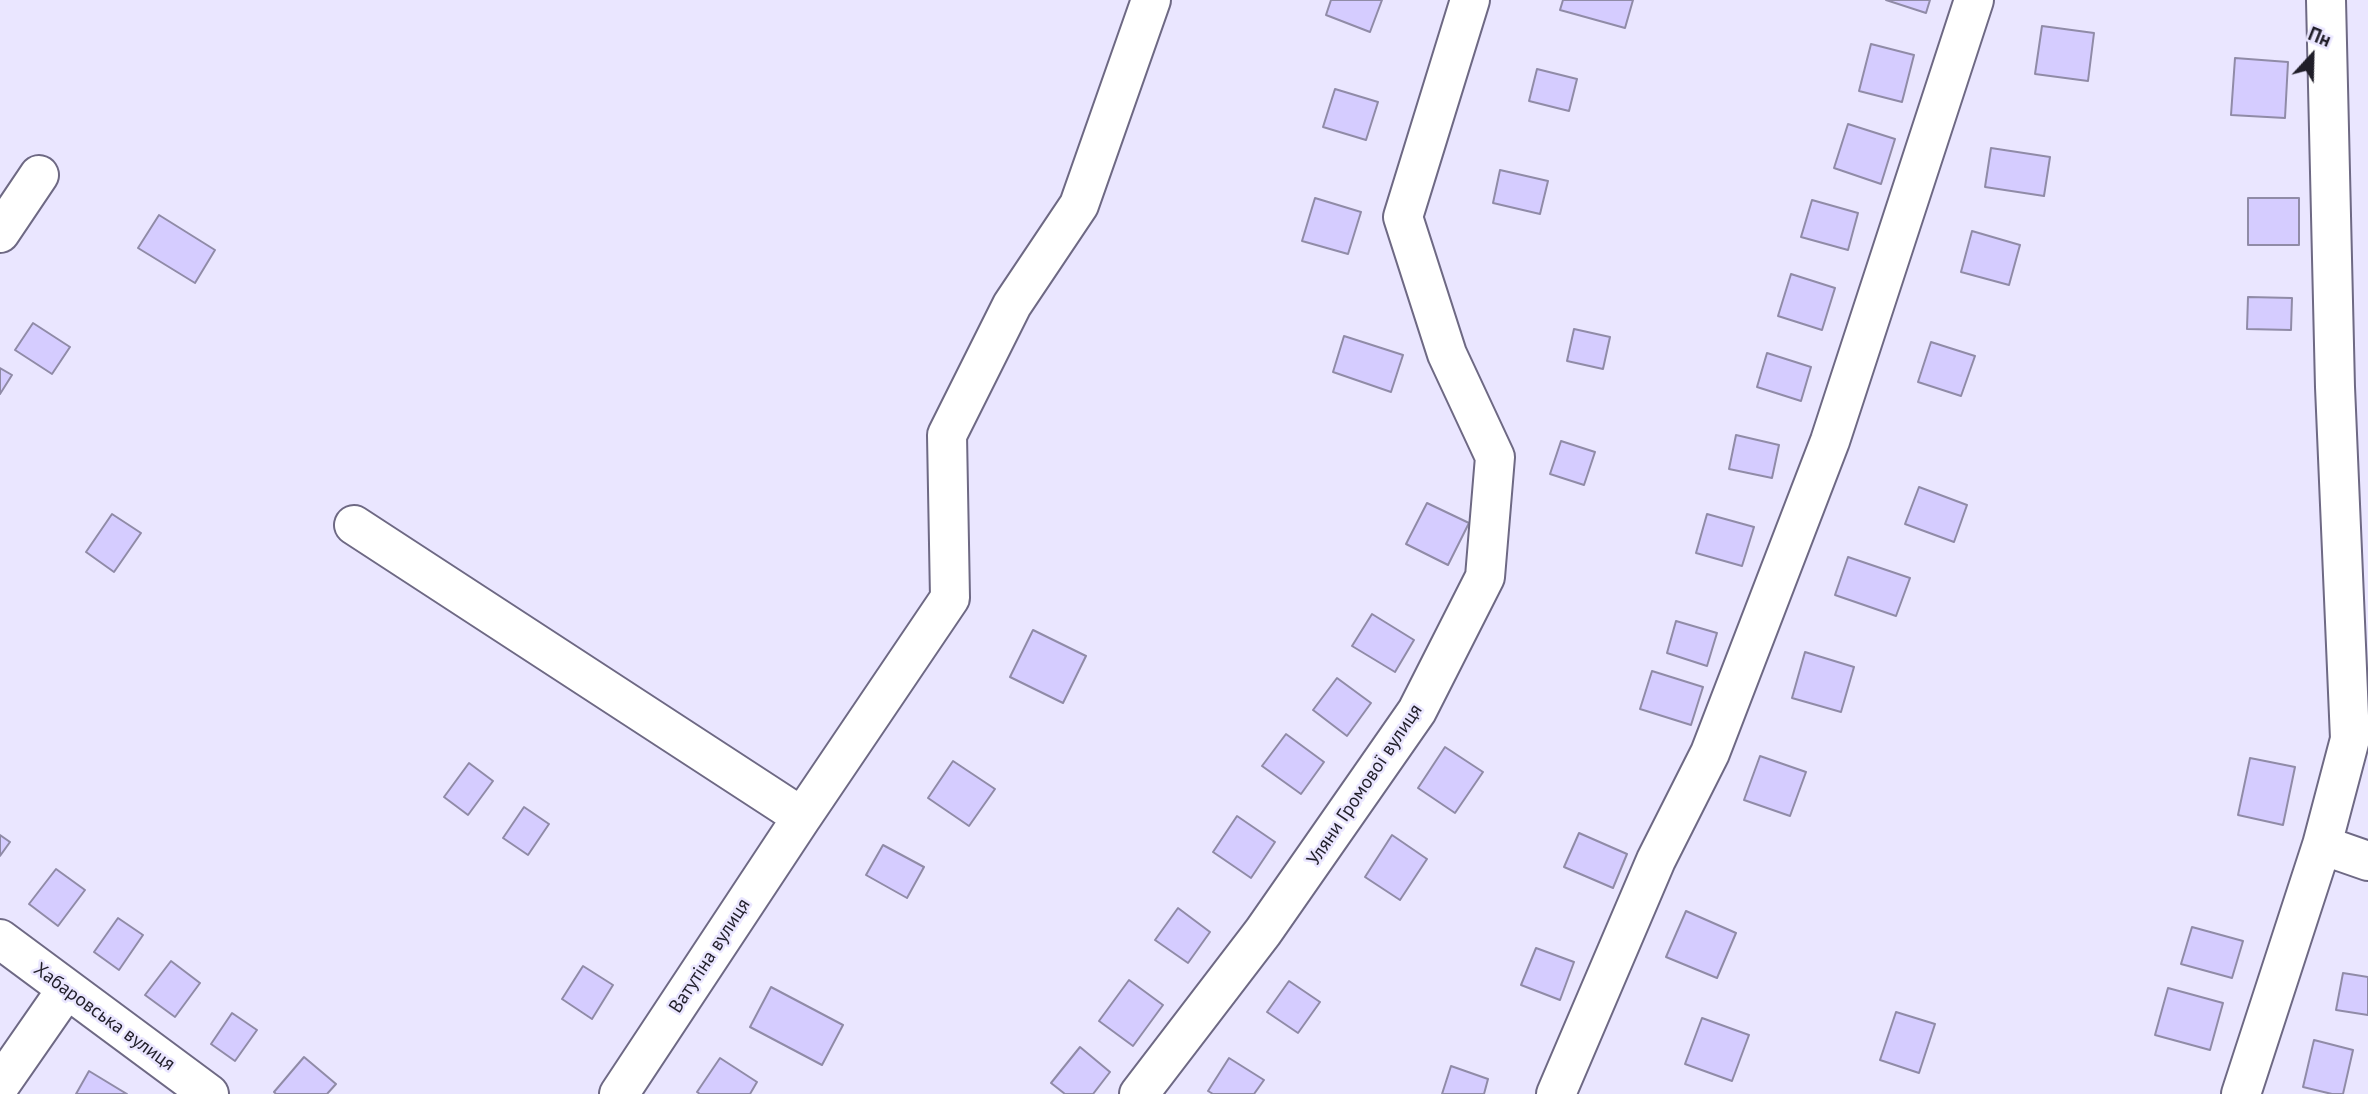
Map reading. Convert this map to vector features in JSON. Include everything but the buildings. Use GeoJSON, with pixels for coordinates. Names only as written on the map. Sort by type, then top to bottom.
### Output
{"type":"FeatureCollection","features":[{"type":"Feature","properties":{"kind":"street","name":"Ватутіна вулиця"},"geometry":{"type":"LineString","coordinates":[[619,1094],[950,598],[947,435],[1012,305],[1079,205],[1151,0]]}},
{"type":"Feature","properties":{"kind":"street","name":"Уляни Громової вулиця"},"geometry":{"type":"LineString","coordinates":[[1139,1094],[1263,932],[1417,711],[1485,577],[1495,457],[1447,354],[1403,217],[1469,0]]}},
{"type":"Feature","properties":{"kind":"street"},"geometry":{"type":"LineString","coordinates":[[1556,1094],[1656,860],[1710,753],[1830,441],[1973,0]]}},
{"type":"Feature","properties":{"kind":"street"},"geometry":{"type":"LineString","coordinates":[[2241,1094],[2322,845],[2350,740],[2334,387],[2326,0]]}},
{"type":"Feature","properties":{"kind":"street"},"geometry":{"type":"LineString","coordinates":[[0,233],[39,175]]}},
{"type":"Feature","properties":{"kind":"street"},"geometry":{"type":"LineString","coordinates":[[354,525],[802,817]]}},
{"type":"Feature","properties":{"kind":"street"},"geometry":{"type":"LineString","coordinates":[[2322,845],[2368,861]]}},
{"type":"Feature","properties":{"kind":"street","name":"Хабаровська вулиця"},"geometry":{"type":"LineString","coordinates":[[0,939],[209,1094]]}},
{"type":"Feature","properties":{"kind":"street"},"geometry":{"type":"LineString","coordinates":[[0,1085],[66,990]]}}]}
